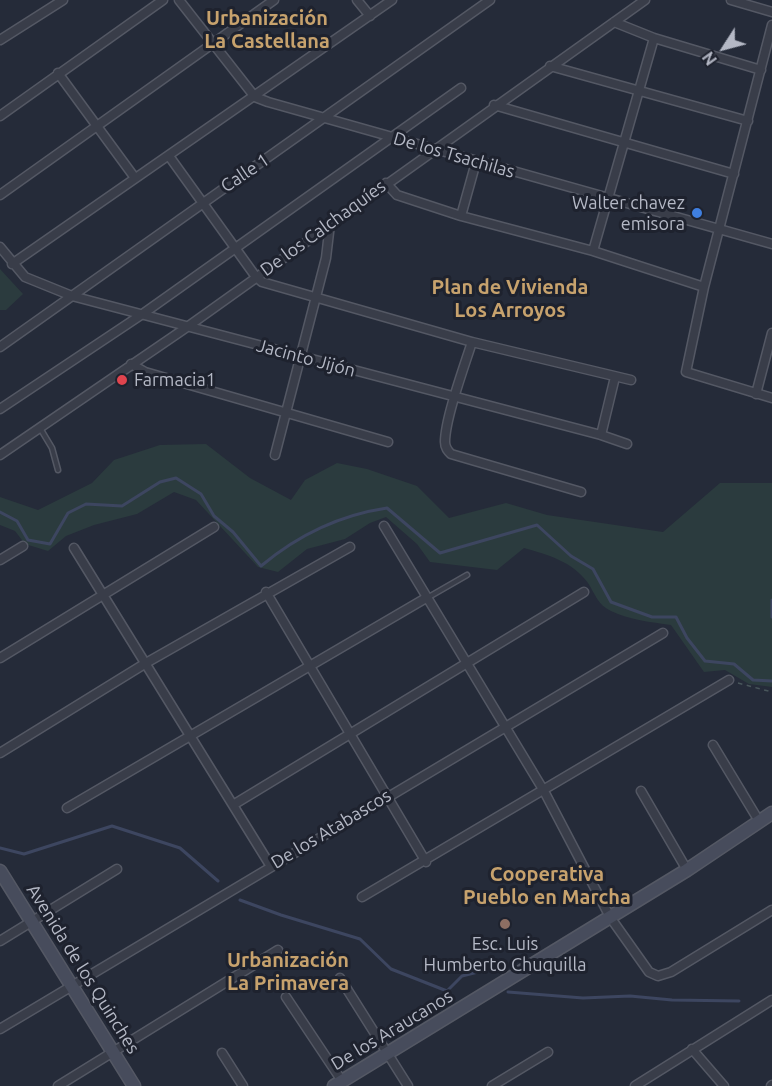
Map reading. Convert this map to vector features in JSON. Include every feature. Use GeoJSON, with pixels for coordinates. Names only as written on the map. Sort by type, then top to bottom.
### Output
{"type":"FeatureCollection","features":[{"type":"Feature","properties":{"kind":"street"},"geometry":{"type":"LineString","coordinates":[[0,40],[63,0]]}},
{"type":"Feature","properties":{"kind":"street"},"geometry":{"type":"LineString","coordinates":[[0,116],[163,0]]}},
{"type":"Feature","properties":{"kind":"street"},"geometry":{"type":"LineString","coordinates":[[179,0],[255,97]]}},
{"type":"Feature","properties":{"kind":"street"},"geometry":{"type":"LineString","coordinates":[[0,195],[274,0]]}},
{"type":"Feature","properties":{"kind":"street"},"geometry":{"type":"LineString","coordinates":[[357,0],[370,16]]}},
{"type":"Feature","properties":{"kind":"street"},"geometry":{"type":"LineString","coordinates":[[12,264],[392,0]]}},
{"type":"Feature","properties":{"kind":"street","name":"Calle 1"},"geometry":{"type":"LineString","coordinates":[[0,347],[490,0]]}},
{"type":"Feature","properties":{"kind":"street","name":"De los Calchaquíes"},"geometry":{"type":"LineString","coordinates":[[0,455],[256,277],[494,105],[645,0]]}},
{"type":"Feature","properties":{"kind":"street"},"geometry":{"type":"LineString","coordinates":[[731,0],[772,12]]}},
{"type":"Feature","properties":{"kind":"street"},"geometry":{"type":"LineString","coordinates":[[614,22],[654,38],[761,70]]}},
{"type":"Feature","properties":{"kind":"street"},"geometry":{"type":"LineString","coordinates":[[772,25],[704,287],[686,372],[772,398]]}},
{"type":"Feature","properties":{"kind":"street"},"geometry":{"type":"LineString","coordinates":[[593,251],[654,38]]}},
{"type":"Feature","properties":{"kind":"street"},"geometry":{"type":"LineString","coordinates":[[550,66],[748,121]]}},
{"type":"Feature","properties":{"kind":"street"},"geometry":{"type":"LineString","coordinates":[[58,73],[135,178]]}},
{"type":"Feature","properties":{"kind":"street"},"geometry":{"type":"LineString","coordinates":[[0,409],[144,313],[461,88]]}},
{"type":"Feature","properties":{"kind":"street","name":"De los Tsachilas"},"geometry":{"type":"LineString","coordinates":[[255,97],[431,150],[772,244]]}},
{"type":"Feature","properties":{"kind":"street"},"geometry":{"type":"LineString","coordinates":[[494,105],[734,174]]}},
{"type":"Feature","properties":{"kind":"street"},"geometry":{"type":"LineString","coordinates":[[169,156],[256,277],[262,282],[472,342],[631,380]]}},
{"type":"Feature","properties":{"kind":"street"},"geometry":{"type":"LineString","coordinates":[[461,216],[476,162]]}},
{"type":"Feature","properties":{"kind":"street"},"geometry":{"type":"LineString","coordinates":[[386,183],[397,195],[461,216],[593,251],[704,287]]}},
{"type":"Feature","properties":{"kind":"street"},"geometry":{"type":"LineString","coordinates":[[275,455],[326,258],[330,224]]}},
{"type":"Feature","properties":{"kind":"street","name":"Jacinto Jijón"},"geometry":{"type":"LineString","coordinates":[[0,247],[12,264],[25,276],[72,296],[189,324],[300,357],[627,444]]}},
{"type":"Feature","properties":{"kind":"street"},"geometry":{"type":"LineString","coordinates":[[756,394],[772,333]]}},
{"type":"Feature","properties":{"kind":"street"},"geometry":{"type":"LineString","coordinates":[[472,342],[455,397],[445,442],[451,454],[581,492]]}},
{"type":"Feature","properties":{"kind":"street"},"geometry":{"type":"LineString","coordinates":[[131,364],[145,372],[388,442]]}},
{"type":"Feature","properties":{"kind":"street"},"geometry":{"type":"LineString","coordinates":[[600,435],[615,377]]}},
{"type":"Feature","properties":{"kind":"street"},"geometry":{"type":"LineString","coordinates":[[384,526],[466,666],[544,791],[610,917],[649,972],[658,976],[671,972],[772,910]]}},
{"type":"Feature","properties":{"kind":"street"},"geometry":{"type":"LineString","coordinates":[[0,658],[102,593],[214,527]]}},
{"type":"Feature","properties":{"kind":"street"},"geometry":{"type":"LineString","coordinates":[[0,560],[23,546]]}},
{"type":"Feature","properties":{"kind":"street"},"geometry":{"type":"LineString","coordinates":[[0,753],[266,592],[350,546]]}},
{"type":"Feature","properties":{"kind":"street"},"geometry":{"type":"LineString","coordinates":[[74,549],[270,865]]}},
{"type":"Feature","properties":{"kind":"street"},"geometry":{"type":"LineString","coordinates":[[266,592],[426,862]]}},
{"type":"Feature","properties":{"kind":"street"},"geometry":{"type":"LineString","coordinates":[[233,805],[466,666],[584,592]]}},
{"type":"Feature","properties":{"kind":"street"},"geometry":{"type":"LineString","coordinates":[[67,808],[192,737],[426,598]]}},
{"type":"Feature","properties":{"kind":"street","name":"De los Atabascos"},"geometry":{"type":"LineString","coordinates":[[0,1029],[270,865],[663,633]]}},
{"type":"Feature","properties":{"kind":"street"},"geometry":{"type":"LineString","coordinates":[[362,897],[426,862],[729,680]]}},
{"type":"Feature","properties":{"kind":"street"},"geometry":{"type":"LineString","coordinates":[[713,744],[759,821]]}},
{"type":"Feature","properties":{"kind":"street"},"geometry":{"type":"LineString","coordinates":[[641,791],[687,870]]}},
{"type":"Feature","properties":{"kind":"street","name":"De los Araucanos"},"geometry":{"type":"LineString","coordinates":[[338,1084],[687,870],[772,813]]}},
{"type":"Feature","properties":{"kind":"street"},"geometry":{"type":"LineString","coordinates":[[0,942],[117,869]]}},
{"type":"Feature","properties":{"kind":"street","name":"Avenida de los Quinches"},"geometry":{"type":"LineString","coordinates":[[0,871],[34,922],[134,1086]]}},
{"type":"Feature","properties":{"kind":"street"},"geometry":{"type":"LineString","coordinates":[[58,1086],[278,950]]}},
{"type":"Feature","properties":{"kind":"street"},"geometry":{"type":"LineString","coordinates":[[340,978],[408,1086]]}},
{"type":"Feature","properties":{"kind":"street"},"geometry":{"type":"LineString","coordinates":[[286,997],[338,1084]]}},
{"type":"Feature","properties":{"kind":"street"},"geometry":{"type":"LineString","coordinates":[[635,1086],[772,1000]]}},
{"type":"Feature","properties":{"kind":"street"},"geometry":{"type":"LineString","coordinates":[[692,1049],[724,1086]]}},
{"type":"Feature","properties":{"kind":"street"},"geometry":{"type":"LineString","coordinates":[[492,1086],[548,1052]]}},
{"type":"Feature","properties":{"kind":"street"},"geometry":{"type":"LineString","coordinates":[[222,1053],[243,1086]]}},
{"type":"Feature","properties":{"kind":"lane"},"geometry":{"type":"LineString","coordinates":[[40,428],[52,448],[58,470]]}},
{"type":"Feature","properties":{"kind":"lane"},"geometry":{"type":"LineString","coordinates":[[426,598],[467,575]]}},
{"type":"Feature","properties":{"kind":"path"},"geometry":{"type":"LineString","coordinates":[[729,680],[772,692]]}},
{"type":"Feature","properties":{"kind":"shaded area"},"geometry":{"type":"Polygon","coordinates":[[[0,269],[23,294],[6,310],[0,310],[0,269]]]}},
{"type":"Feature","properties":{"kind":"shaded area"},"geometry":{"type":"Polygon","coordinates":[[[206,444],[250,478],[291,500],[305,480],[337,463],[367,469],[417,486],[449,518],[506,503],[547,515],[663,532],[720,483],[772,483],[772,687],[749,684],[725,670],[704,672],[671,625],[633,619],[607,609],[582,575],[559,560],[524,548],[497,570],[430,562],[417,544],[386,517],[370,523],[345,539],[307,549],[278,572],[258,567],[196,500],[174,492],[137,514],[94,525],[66,536],[48,551],[25,544],[15,531],[0,525],[0,497],[38,510],[92,483],[114,460],[160,445],[206,444]]]}},
{"type":"Feature","properties":{"kind":"waterway"},"geometry":{"type":"LineString","coordinates":[[0,512],[17,521],[28,540],[50,544],[68,513],[86,504],[122,506],[160,482],[176,478],[201,494],[214,516],[233,532],[261,566],[290,545],[320,528],[336,521],[387,508],[440,553],[537,525],[571,556],[593,569],[611,602],[652,617],[676,617],[687,638],[705,661],[734,664],[753,680],[772,681]]}},
{"type":"Feature","properties":{"kind":"waterway"},"geometry":{"type":"LineString","coordinates":[[772,600],[772,617]]}},
{"type":"Feature","properties":{"kind":"waterway"},"geometry":{"type":"LineString","coordinates":[[0,848],[24,854],[112,826],[180,848],[218,881]]}},
{"type":"Feature","properties":{"kind":"waterway"},"geometry":{"type":"LineString","coordinates":[[240,900],[360,939],[391,969],[447,991],[462,976],[486,970]]}},
{"type":"Feature","properties":{"kind":"waterway"},"geometry":{"type":"LineString","coordinates":[[508,992],[583,998],[630,996],[672,1000],[739,1001]]}},
{"type":"Feature","properties":{"kind":"place","name":"Walter chavez emisora"},"geometry":{"type":"Point","coordinates":[697,213]}},
{"type":"Feature","properties":{"kind":"place","name":"Farmacia1"},"geometry":{"type":"Point","coordinates":[122,380]}},
{"type":"Feature","properties":{"kind":"place","name":"Esc. Luis Humberto Chuquilla"},"geometry":{"type":"Point","coordinates":[505,924]}},
{"type":"Feature","properties":{"kind":"district","name":"Urbanización La Castellana"},"geometry":{"type":"Point","coordinates":[267,30]}},
{"type":"Feature","properties":{"kind":"district","name":"Plan de Vivienda Los Arroyos"},"geometry":{"type":"Point","coordinates":[510,298]}},
{"type":"Feature","properties":{"kind":"district","name":"Cooperativa Pueblo en Marcha"},"geometry":{"type":"Point","coordinates":[547,886]}},
{"type":"Feature","properties":{"kind":"district","name":"Urbanización La Primavera"},"geometry":{"type":"Point","coordinates":[288,972]}}]}
